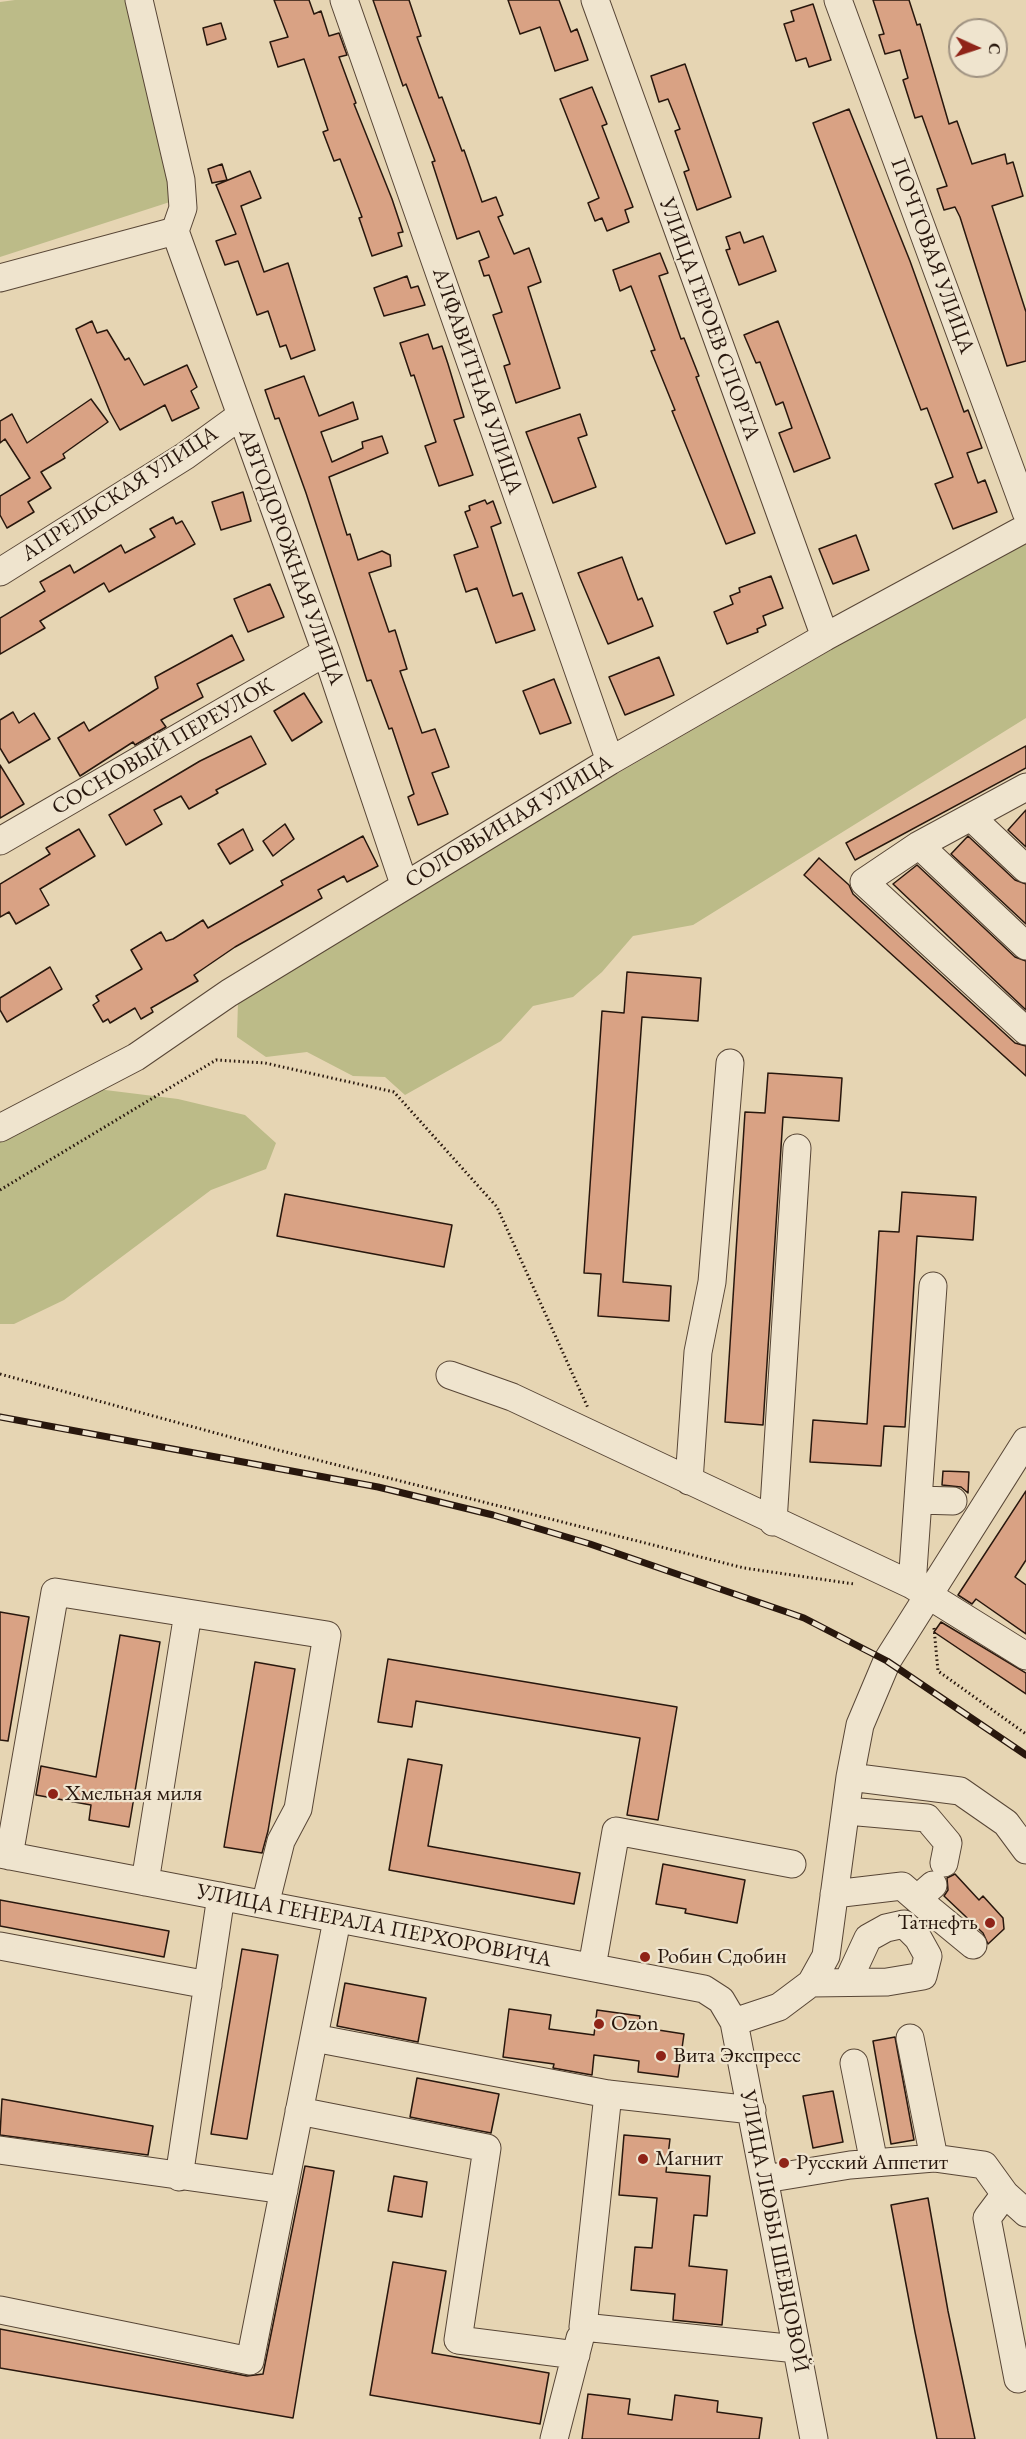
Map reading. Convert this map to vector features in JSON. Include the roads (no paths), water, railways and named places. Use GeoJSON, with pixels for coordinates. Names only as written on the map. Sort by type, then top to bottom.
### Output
{"type":"FeatureCollection","features":[{"type":"Feature","properties":{"kind":"street"},"geometry":{"type":"LineString","coordinates":[[0,278],[175,231],[183,208],[181,180],[139,0]]}},
{"type":"Feature","properties":{"kind":"street","name":"АЛФАВИТНАЯ УЛИЦА"},"geometry":{"type":"LineString","coordinates":[[344,0],[610,761]]}},
{"type":"Feature","properties":{"kind":"street","name":"УЛИЦА ГЕРОЕВ СПОРТА"},"geometry":{"type":"LineString","coordinates":[[595,0],[825,637]]}},
{"type":"Feature","properties":{"kind":"street","name":"ПОЧТОВАЯ УЛИЦА"},"geometry":{"type":"LineString","coordinates":[[838,0],[1026,512]]}},
{"type":"Feature","properties":{"kind":"street","name":"АВТОДОРОЖНАЯ УЛИЦА"},"geometry":{"type":"LineString","coordinates":[[175,231],[326,652],[404,884]]}},
{"type":"Feature","properties":{"kind":"street","name":"АПРЕЛЬСКАЯ УЛИЦА"},"geometry":{"type":"LineString","coordinates":[[0,572],[185,456],[240,416]]}},
{"type":"Feature","properties":{"kind":"street","name":"СОЛОВЬИНАЯ УЛИЦА"},"geometry":{"type":"LineString","coordinates":[[0,1128],[136,1057],[229,993],[404,884],[610,761],[825,637],[1026,528]]}},
{"type":"Feature","properties":{"kind":"street","name":"СОСНОВЫЙ ПЕРЕУЛОК"},"geometry":{"type":"LineString","coordinates":[[0,841],[326,652]]}},
{"type":"Feature","properties":{"kind":"street"},"geometry":{"type":"LineString","coordinates":[[1025,788],[919,845],[864,882],[1026,1031]]}},
{"type":"Feature","properties":{"kind":"street"},"geometry":{"type":"LineString","coordinates":[[971,817],[1026,869]]}},
{"type":"Feature","properties":{"kind":"street"},"geometry":{"type":"LineString","coordinates":[[919,845],[1026,946]]}},
{"type":"Feature","properties":{"kind":"street"},"geometry":{"type":"LineString","coordinates":[[689,1481],[698,1352],[712,1282],[730,1063]]}},
{"type":"Feature","properties":{"kind":"street"},"geometry":{"type":"LineString","coordinates":[[773,1522],[797,1148]]}},
{"type":"Feature","properties":{"kind":"street"},"geometry":{"type":"LineString","coordinates":[[921,1590],[918,1500],[933,1286]]}},
{"type":"Feature","properties":{"kind":"street"},"geometry":{"type":"LineString","coordinates":[[450,1375],[512,1397],[921,1590],[1026,1656]]}},
{"type":"Feature","properties":{"kind":"street"},"geometry":{"type":"LineString","coordinates":[[734,2022],[779,2007],[811,1983],[826,1956],[850,1777],[860,1725],[921,1590],[1026,1441]]}},
{"type":"Feature","properties":{"kind":"street"},"geometry":{"type":"LineString","coordinates":[[918,1500],[953,1501]]}},
{"type":"Feature","properties":{"kind":"street"},"geometry":{"type":"LineString","coordinates":[[4,1855],[55,1592],[327,1635],[298,1809],[281,1841],[265,1905]]}},
{"type":"Feature","properties":{"kind":"street"},"geometry":{"type":"LineString","coordinates":[[145,1882],[188,1613]]}},
{"type":"Feature","properties":{"kind":"street"},"geometry":{"type":"LineString","coordinates":[[850,1777],[960,1791],[1006,1823],[1026,1851]]}},
{"type":"Feature","properties":{"kind":"street"},"geometry":{"type":"LineString","coordinates":[[847,1811],[927,1818],[948,1843],[931,1882]]}},
{"type":"Feature","properties":{"kind":"street"},"geometry":{"type":"LineString","coordinates":[[592,1967],[616,1831],[792,1863]]}},
{"type":"Feature","properties":{"kind":"street","name":"УЛИЦА ГЕНЕРАЛА ПЕРХОРОВИЧА"},"geometry":{"type":"LineString","coordinates":[[4,1855],[704,1989],[721,2001],[734,2022]]}},
{"type":"Feature","properties":{"kind":"street"},"geometry":{"type":"LineString","coordinates":[[834,1894],[931,1882]]}},
{"type":"Feature","properties":{"kind":"street"},"geometry":{"type":"LineString","coordinates":[[931,1882],[973,1945]]}},
{"type":"Feature","properties":{"kind":"street"},"geometry":{"type":"LineString","coordinates":[[179,2177],[221,1896]]}},
{"type":"Feature","properties":{"kind":"street"},"geometry":{"type":"LineString","coordinates":[[0,2310],[250,2361],[337,1920]]}},
{"type":"Feature","properties":{"kind":"street"},"geometry":{"type":"LineString","coordinates":[[0,1946],[208,1985]]}},
{"type":"Feature","properties":{"kind":"street"},"geometry":{"type":"LineString","coordinates":[[811,1983],[848,1981]]}},
{"type":"Feature","properties":{"kind":"street","name":"УЛИЦА ЛЮБЫ ШЕВЦОВОЙ"},"geometry":{"type":"LineString","coordinates":[[734,2022],[814,2439]]}},
{"type":"Feature","properties":{"kind":"street"},"geometry":{"type":"LineString","coordinates":[[314,2038],[608,2094],[752,2110]]}},
{"type":"Feature","properties":{"kind":"street"},"geometry":{"type":"LineString","coordinates":[[910,2038],[934,2158]]}},
{"type":"Feature","properties":{"kind":"street"},"geometry":{"type":"LineString","coordinates":[[854,2063],[873,2163]]}},
{"type":"Feature","properties":{"kind":"street"},"geometry":{"type":"LineString","coordinates":[[554,2439],[583,2327],[608,2094]]}},
{"type":"Feature","properties":{"kind":"street"},"geometry":{"type":"LineString","coordinates":[[299,2111],[487,2148],[458,2340],[576,2355]]}},
{"type":"Feature","properties":{"kind":"street"},"geometry":{"type":"LineString","coordinates":[[0,2150],[284,2190]]}},
{"type":"Feature","properties":{"kind":"street"},"geometry":{"type":"LineString","coordinates":[[765,2179],[873,2163],[934,2158],[984,2165],[1005,2194],[1026,2213]]}},
{"type":"Feature","properties":{"kind":"street"},"geometry":{"type":"LineString","coordinates":[[1005,2194],[987,2218],[1018,2379]]}},
{"type":"Feature","properties":{"kind":"street"},"geometry":{"type":"LineString","coordinates":[[583,2327],[797,2349]]}},
{"type":"Feature","properties":{"kind":"railway"},"geometry":{"type":"LineString","coordinates":[[0,1417],[378,1487],[493,1515],[590,1544],[804,1618],[887,1661],[1026,1755]]}},
{"type":"Feature","properties":{"kind":"place","name":"Хмельная миля"},"geometry":{"type":"Point","coordinates":[53,1794]}},
{"type":"Feature","properties":{"kind":"place","name":"Татнефть"},"geometry":{"type":"Point","coordinates":[990,1923]}},
{"type":"Feature","properties":{"kind":"place","name":"Робин Сдобин"},"geometry":{"type":"Point","coordinates":[645,1957]}},
{"type":"Feature","properties":{"kind":"place","name":"Ozon"},"geometry":{"type":"Point","coordinates":[599,2024]}},
{"type":"Feature","properties":{"kind":"place","name":"Вита Экспресс"},"geometry":{"type":"Point","coordinates":[661,2056]}},
{"type":"Feature","properties":{"kind":"place","name":"Магнит"},"geometry":{"type":"Point","coordinates":[643,2159]}},
{"type":"Feature","properties":{"kind":"place","name":"Русский Аппетит"},"geometry":{"type":"Point","coordinates":[784,2163]}}]}
